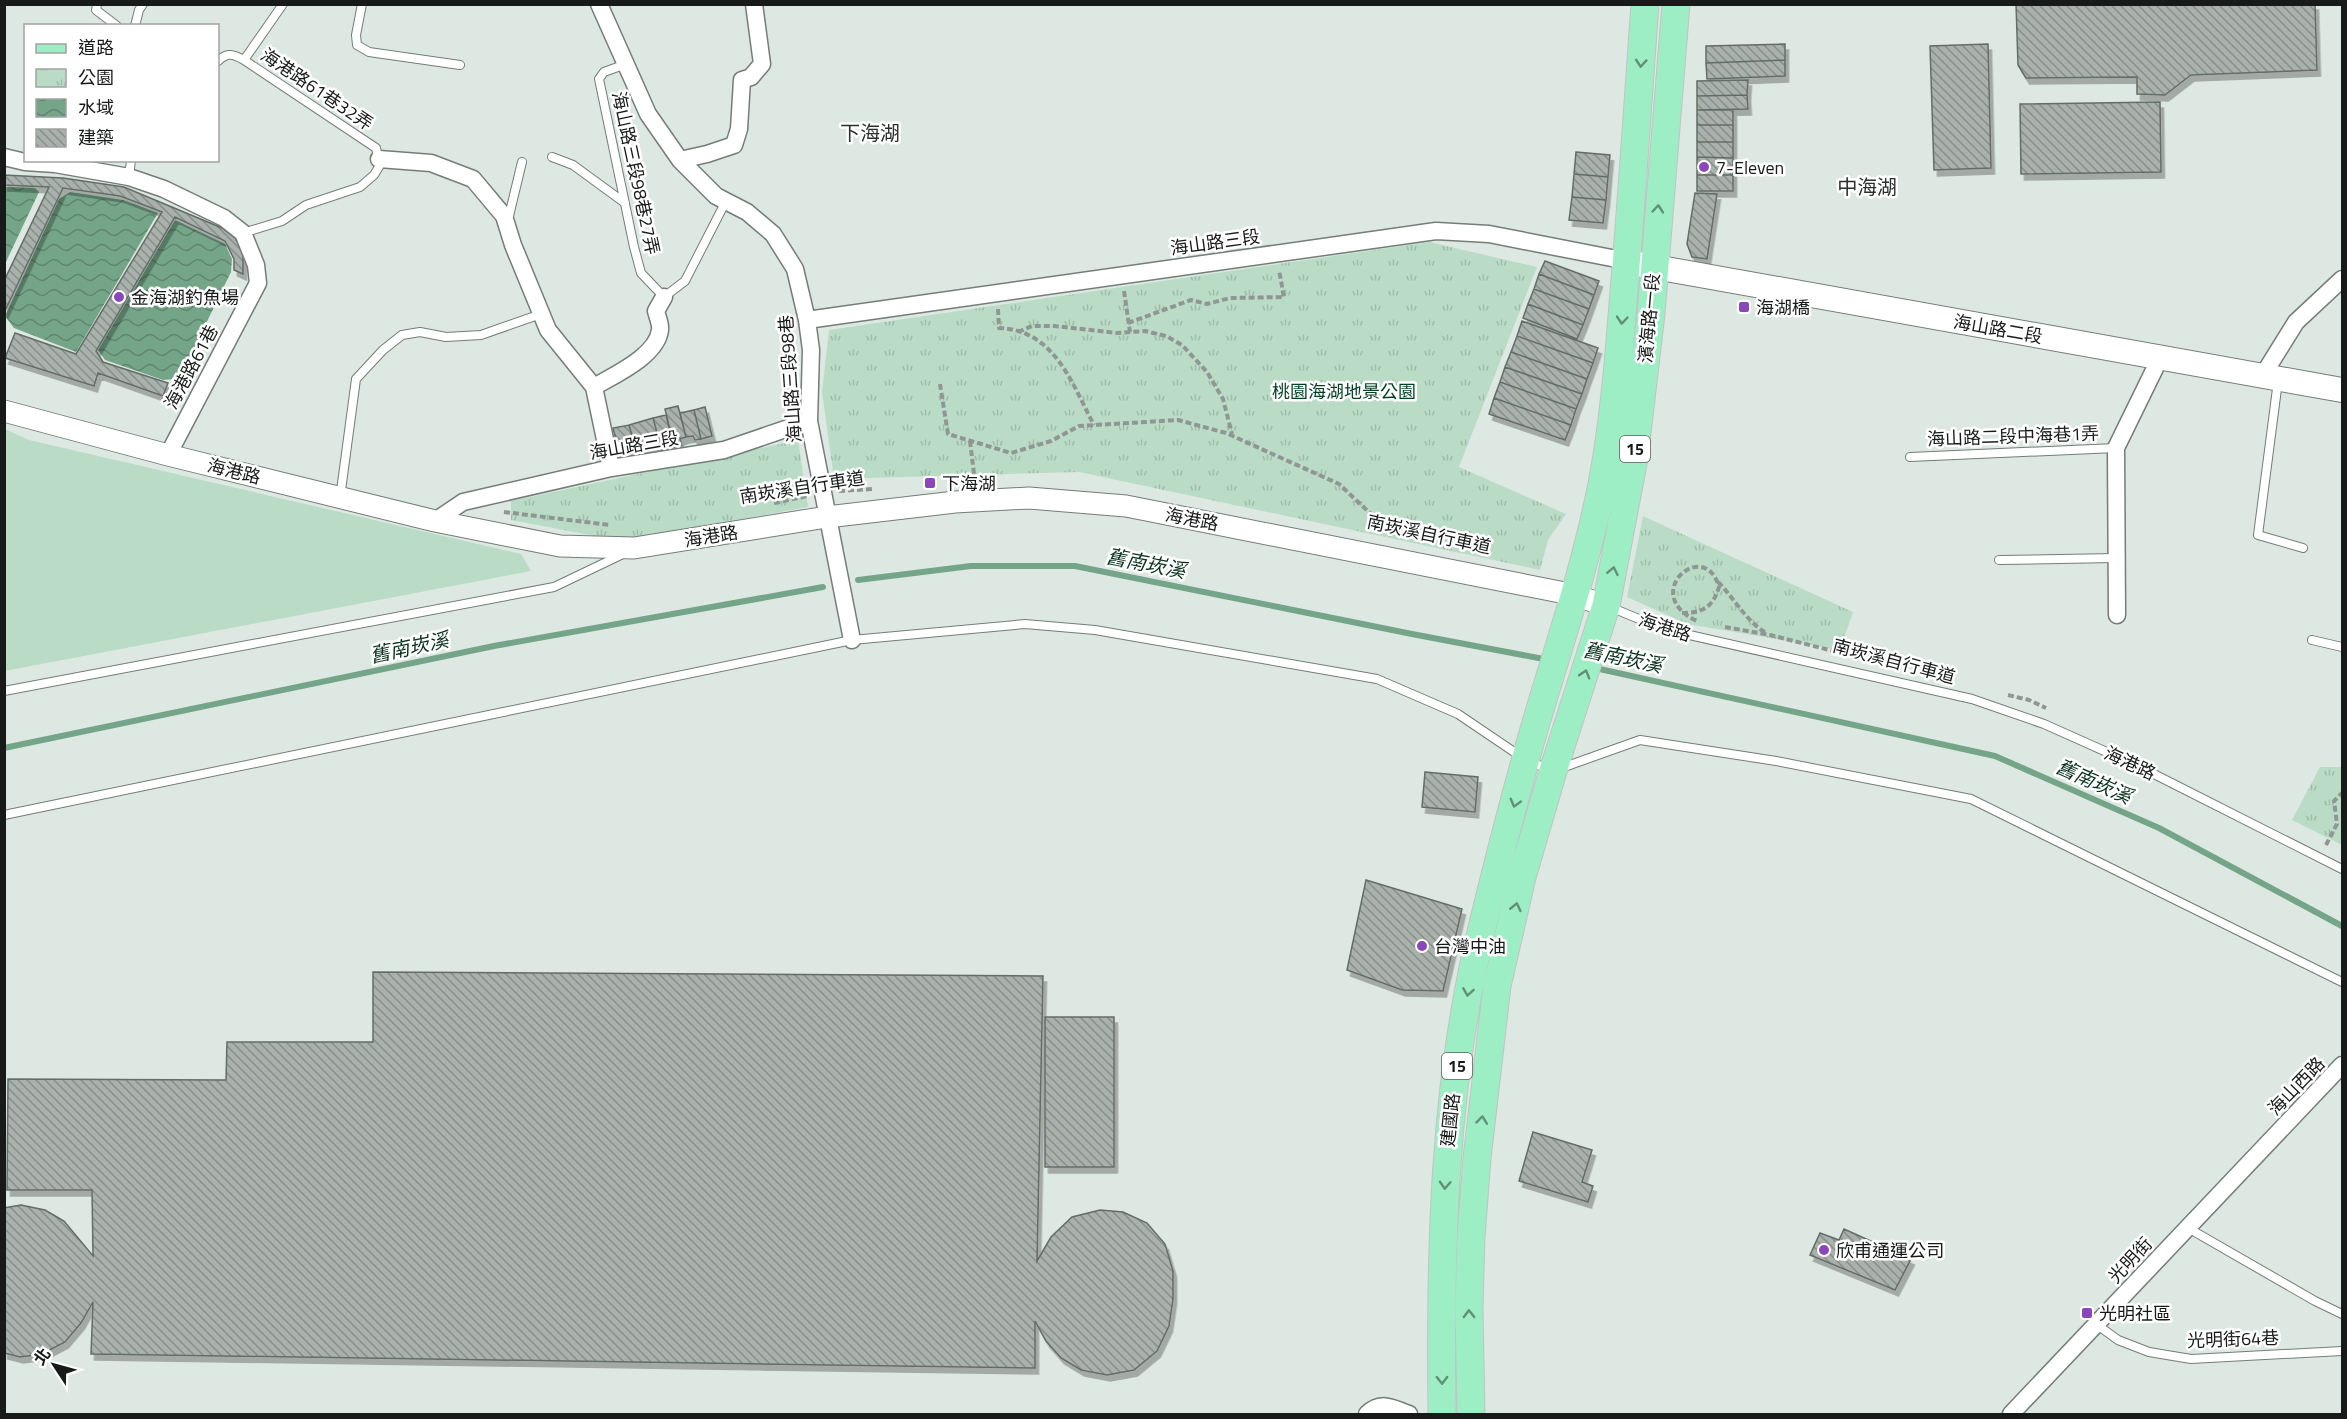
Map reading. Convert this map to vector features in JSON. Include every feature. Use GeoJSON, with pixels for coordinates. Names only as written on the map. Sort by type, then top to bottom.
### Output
{"type":"FeatureCollection","features":[{"type":"Feature","properties":{"kind":"main road","name":"濱海路一段"},"geometry":{"type":"LineString","coordinates":[[1571,607],[1602,484],[1617,377],[1645,4]]}},
{"type":"Feature","properties":{"kind":"main road","name":"濱海路一段"},"geometry":{"type":"LineString","coordinates":[[1603,617],[1634,458],[1651,314],[1676,4]]}},
{"type":"Feature","properties":{"kind":"main road","name":"海山路二段"},"geometry":{"type":"LineString","coordinates":[[1627,261],[2343,390]]}},
{"type":"Feature","properties":{"kind":"main road","name":"建國路"},"geometry":{"type":"LineString","coordinates":[[1442,1414],[1442,1234],[1455,1077],[1481,929],[1526,760],[1571,607]]}},
{"type":"Feature","properties":{"kind":"main road","name":"建國路"},"geometry":{"type":"LineString","coordinates":[[1471,1414],[1469,1308],[1472,1237],[1477,1158],[1497,986],[1522,877],[1553,771],[1603,617]]}},
{"type":"Feature","properties":{"kind":"street","name":"海山路三段98巷"},"geometry":{"type":"LineString","coordinates":[[599,4],[648,114],[680,160],[716,196],[747,212],[773,234],[795,268],[807,320],[811,350],[809,421],[852,640]]}},
{"type":"Feature","properties":{"kind":"street"},"geometry":{"type":"LineString","coordinates":[[680,160],[734,145],[740,129],[742,80],[751,77],[762,64],[754,4]]}},
{"type":"Feature","properties":{"kind":"street"},"geometry":{"type":"LineString","coordinates":[[4,157],[24,162]]}},
{"type":"Feature","properties":{"kind":"street"},"geometry":{"type":"LineString","coordinates":[[379,159],[431,163],[473,179],[504,216],[548,330],[594,387],[611,468]]}},
{"type":"Feature","properties":{"kind":"street"},"geometry":{"type":"LineString","coordinates":[[25,162],[130,169],[164,189],[214,213],[243,233]]}},
{"type":"Feature","properties":{"kind":"street","name":"海山路三段"},"geometry":{"type":"LineString","coordinates":[[807,320],[1436,231],[1489,234],[1627,261]]}},
{"type":"Feature","properties":{"kind":"street","name":"海港路61巷"},"geometry":{"type":"LineString","coordinates":[[168,455],[258,283],[256,265],[243,233]]}},
{"type":"Feature","properties":{"kind":"street"},"geometry":{"type":"LineString","coordinates":[[2271,376],[2296,322],[2343,279]]}},
{"type":"Feature","properties":{"kind":"street"},"geometry":{"type":"LineString","coordinates":[[594,387],[639,360],[653,346],[660,329],[656,311],[664,297]]}},
{"type":"Feature","properties":{"kind":"street"},"geometry":{"type":"LineString","coordinates":[[2117,615],[2116,448],[2160,358]]}},
{"type":"Feature","properties":{"kind":"street","name":"海港路"},"geometry":{"type":"LineString","coordinates":[[4,411],[340,498],[435,521],[560,546],[634,548],[827,517],[955,502],[1029,498],[1126,506],[1571,607],[1603,617]]}},
{"type":"Feature","properties":{"kind":"street","name":"海山路三段"},"geometry":{"type":"LineString","coordinates":[[435,521],[464,502],[611,468],[724,450],[809,421]]}},
{"type":"Feature","properties":{"kind":"street","name":"海山西路"},"geometry":{"type":"LineString","coordinates":[[2278,1133],[2343,1065]]}},
{"type":"Feature","properties":{"kind":"street","name":"光明街"},"geometry":{"type":"LineString","coordinates":[[2011,1414],[2278,1133]]}},
{"type":"Feature","properties":{"kind":"street"},"geometry":{"type":"LineString","coordinates":[[1367,1414],[1375,1406],[1383,1405],[1409,1414]]}},
{"type":"Feature","properties":{"kind":"lane"},"geometry":{"type":"LineString","coordinates":[[97,4],[96,10],[114,24]]}},
{"type":"Feature","properties":{"kind":"lane"},"geometry":{"type":"LineString","coordinates":[[136,24],[143,4]]}},
{"type":"Feature","properties":{"kind":"lane","name":"海港路61巷32弄"},"geometry":{"type":"LineString","coordinates":[[244,60],[283,4]]}},
{"type":"Feature","properties":{"kind":"lane"},"geometry":{"type":"LineString","coordinates":[[363,4],[356,34],[357,45],[369,52],[460,64]]}},
{"type":"Feature","properties":{"kind":"lane","name":"海港路61巷32弄"},"geometry":{"type":"LineString","coordinates":[[219,60],[225,54],[234,54],[244,60],[376,148],[379,159]]}},
{"type":"Feature","properties":{"kind":"lane","name":"海山路三段98巷27弄"},"geometry":{"type":"LineString","coordinates":[[626,64],[604,72],[599,79],[641,273],[664,297]]}},
{"type":"Feature","properties":{"kind":"lane"},"geometry":{"type":"LineString","coordinates":[[552,157],[573,165],[625,203]]}},
{"type":"Feature","properties":{"kind":"lane"},"geometry":{"type":"LineString","coordinates":[[243,233],[282,221],[306,205],[360,187],[374,175],[380,165],[379,159]]}},
{"type":"Feature","properties":{"kind":"lane"},"geometry":{"type":"LineString","coordinates":[[507,226],[522,162]]}},
{"type":"Feature","properties":{"kind":"lane"},"geometry":{"type":"LineString","coordinates":[[664,297],[685,281],[726,201]]}},
{"type":"Feature","properties":{"kind":"lane"},"geometry":{"type":"LineString","coordinates":[[340,498],[356,379],[383,350],[402,336],[420,332],[446,337],[481,335],[541,314]]}},
{"type":"Feature","properties":{"kind":"lane"},"geometry":{"type":"LineString","coordinates":[[2271,376],[2258,535],[2303,548]]}},
{"type":"Feature","properties":{"kind":"lane","name":"海山路二段中海巷1弄"},"geometry":{"type":"LineString","coordinates":[[1910,457],[2116,448]]}},
{"type":"Feature","properties":{"kind":"lane"},"geometry":{"type":"LineString","coordinates":[[4,691],[554,587],[634,548]]}},
{"type":"Feature","properties":{"kind":"lane"},"geometry":{"type":"LineString","coordinates":[[1999,560],[2116,558]]}},
{"type":"Feature","properties":{"kind":"lane","name":"海港路"},"geometry":{"type":"LineString","coordinates":[[1603,617],[1972,699],[2044,724],[2138,766],[2343,869]]}},
{"type":"Feature","properties":{"kind":"lane"},"geometry":{"type":"LineString","coordinates":[[4,816],[852,640],[1025,624],[1095,630],[1377,679],[1458,714],[1526,760],[1553,771],[1640,740],[1776,761],[1971,799],[2343,982]]}},
{"type":"Feature","properties":{"kind":"lane"},"geometry":{"type":"LineString","coordinates":[[2312,640],[2343,647]]}},
{"type":"Feature","properties":{"kind":"lane"},"geometry":{"type":"LineString","coordinates":[[2188,1228],[2315,1301],[2343,1314]]}},
{"type":"Feature","properties":{"kind":"lane","name":"光明街64巷"},"geometry":{"type":"LineString","coordinates":[[2096,1324],[2118,1340],[2149,1352],[2191,1359],[2343,1351]]}},
{"type":"Feature","properties":{"kind":"path"},"geometry":{"type":"LineString","coordinates":[[1128,322],[1191,300],[1207,304],[1230,298],[1284,297],[1276,253]]}},
{"type":"Feature","properties":{"kind":"path"},"geometry":{"type":"LineString","coordinates":[[1122,275],[1130,332]]}},
{"type":"Feature","properties":{"kind":"path"},"geometry":{"type":"LineString","coordinates":[[996,293],[999,328],[1009,328],[1040,342],[1062,363],[1094,425]]}},
{"type":"Feature","properties":{"kind":"path"},"geometry":{"type":"LineString","coordinates":[[940,384],[948,434],[1011,453],[1051,441],[1079,426],[1178,420],[1232,435],[1223,399],[1207,372],[1182,345],[1166,336],[1145,331],[1117,333],[1054,326],[1032,326],[1018,332]]}},
{"type":"Feature","properties":{"kind":"path","name":"南崁溪自行車道"},"geometry":{"type":"LineString","coordinates":[[1232,435],[1339,484],[1388,530],[1394,541],[1383,539]]}},
{"type":"Feature","properties":{"kind":"path"},"geometry":{"type":"LineString","coordinates":[[970,441],[975,486]]}},
{"type":"Feature","properties":{"kind":"path","name":"南崁溪自行車道"},"geometry":{"type":"LineString","coordinates":[[765,505],[823,494],[881,489]]}},
{"type":"Feature","properties":{"kind":"path"},"geometry":{"type":"LineString","coordinates":[[502,511],[615,526]]}},
{"type":"Feature","properties":{"kind":"path"},"geometry":{"type":"LineString","coordinates":[[1718,581],[1719,588],[1715,602],[1694,613],[1682,613],[1672,598],[1677,579],[1690,568],[1698,566],[1707,568],[1734,599],[1747,620],[1770,635]]}},
{"type":"Feature","properties":{"kind":"path"},"geometry":{"type":"LineString","coordinates":[[2326,845],[2337,824],[2334,801],[2343,793]]}},
{"type":"Feature","properties":{"kind":"green space","name":"桃園海湖地景公園"},"geometry":{"type":"Polygon","coordinates":[[[1429,242],[1537,267],[1459,467],[1566,514],[1548,540],[1540,570],[1079,472],[834,479],[822,392],[829,330],[1429,242]]]}},
{"type":"Feature","properties":{"kind":"green space"},"geometry":{"type":"Polygon","coordinates":[[[5,429],[29,440],[521,554],[531,571],[5,671],[5,429]]]}},
{"type":"Feature","properties":{"kind":"green space"},"geometry":{"type":"Polygon","coordinates":[[[798,440],[808,507],[621,541],[511,520],[511,501],[798,440]]]}},
{"type":"Feature","properties":{"kind":"green space"},"geometry":{"type":"Polygon","coordinates":[[[1643,516],[1853,612],[1840,650],[1687,624],[1627,597],[1643,516]]]}},
{"type":"Feature","properties":{"kind":"green space"},"geometry":{"type":"Polygon","coordinates":[[[2320,767],[2342,767],[2342,845],[2292,820],[2320,767]]]}},
{"type":"Feature","properties":{"kind":"water"},"geometry":{"type":"Polygon","coordinates":[[[5,187],[35,188],[39,192],[5,264],[5,187]]]}},
{"type":"Feature","properties":{"kind":"water"},"geometry":{"type":"Polygon","coordinates":[[[70,192],[123,200],[158,213],[76,352],[14,328],[5,316],[59,199],[70,192]]]}},
{"type":"Feature","properties":{"kind":"water"},"geometry":{"type":"Polygon","coordinates":[[[175,220],[225,244],[232,259],[231,272],[185,367],[176,379],[163,380],[105,360],[98,350],[175,220]]]}},
{"type":"Feature","properties":{"kind":"building"},"geometry":{"type":"Polygon","coordinates":[[[2016,4],[2315,4],[2317,70],[2191,75],[2165,95],[2137,94],[2137,77],[2026,78],[2018,65],[2016,4]]]}},
{"type":"Feature","properties":{"kind":"building"},"geometry":{"type":"Polygon","coordinates":[[[1785,44],[1785,60],[1706,63],[1706,46],[1785,44]]]}},
{"type":"Feature","properties":{"kind":"building"},"geometry":{"type":"Polygon","coordinates":[[[1988,44],[1991,168],[1934,170],[1930,46],[1988,44]]]}},
{"type":"Feature","properties":{"kind":"building"},"geometry":{"type":"Polygon","coordinates":[[[1785,60],[1785,76],[1707,79],[1706,63],[1785,60]]]}},
{"type":"Feature","properties":{"kind":"building"},"geometry":{"type":"Polygon","coordinates":[[[1748,80],[1747,95],[1697,96],[1697,81],[1748,80]]]}},
{"type":"Feature","properties":{"kind":"building"},"geometry":{"type":"Polygon","coordinates":[[[1747,95],[1748,109],[1697,110],[1697,96],[1747,95]]]}},
{"type":"Feature","properties":{"kind":"building"},"geometry":{"type":"Polygon","coordinates":[[[2160,102],[2161,172],[2021,174],[2020,104],[2160,102]]]}},
{"type":"Feature","properties":{"kind":"building"},"geometry":{"type":"Polygon","coordinates":[[[1697,110],[1733,110],[1733,125],[1697,125],[1697,110]]]}},
{"type":"Feature","properties":{"kind":"building"},"geometry":{"type":"Polygon","coordinates":[[[1697,125],[1733,125],[1733,142],[1697,142],[1697,125]]]}},
{"type":"Feature","properties":{"kind":"building"},"geometry":{"type":"Polygon","coordinates":[[[1697,142],[1733,142],[1733,158],[1697,157],[1697,142]]]}},
{"type":"Feature","properties":{"kind":"building"},"geometry":{"type":"Polygon","coordinates":[[[1576,152],[1610,155],[1608,177],[1574,174],[1576,152]]]}},
{"type":"Feature","properties":{"kind":"building"},"geometry":{"type":"Polygon","coordinates":[[[1697,157],[1733,158],[1733,175],[1697,175],[1697,157]]]}},
{"type":"Feature","properties":{"kind":"building"},"geometry":{"type":"Polygon","coordinates":[[[1574,174],[1608,177],[1606,200],[1572,197],[1574,174]]]}},
{"type":"Feature","properties":{"kind":"building","name":"金海湖釣魚場"},"geometry":{"type":"Polygon","coordinates":[[[4,175],[63,178],[124,187],[222,228],[235,238],[243,252],[243,274],[234,270],[234,259],[225,241],[175,217],[96,351],[103,362],[168,383],[163,396],[98,373],[94,386],[5,358],[15,333],[76,354],[162,212],[120,196],[63,188],[4,313],[4,281],[49,187],[4,185],[4,175]]]}},
{"type":"Feature","properties":{"kind":"building"},"geometry":{"type":"Polygon","coordinates":[[[1697,175],[1733,175],[1733,191],[1697,191],[1697,175]]]}},
{"type":"Feature","properties":{"kind":"building"},"geometry":{"type":"Polygon","coordinates":[[[1695,193],[1717,194],[1707,259],[1692,257],[1687,244],[1695,193]]]}},
{"type":"Feature","properties":{"kind":"building"},"geometry":{"type":"Polygon","coordinates":[[[1572,197],[1606,200],[1603,223],[1569,220],[1572,197]]]}},
{"type":"Feature","properties":{"kind":"building"},"geometry":{"type":"Polygon","coordinates":[[[1545,261],[1599,281],[1594,295],[1539,274],[1545,261]]]}},
{"type":"Feature","properties":{"kind":"building"},"geometry":{"type":"Polygon","coordinates":[[[1539,274],[1594,295],[1589,309],[1534,289],[1539,274]]]}},
{"type":"Feature","properties":{"kind":"building"},"geometry":{"type":"Polygon","coordinates":[[[1534,289],[1589,309],[1583,325],[1528,304],[1534,289]]]}},
{"type":"Feature","properties":{"kind":"building"},"geometry":{"type":"Polygon","coordinates":[[[1528,304],[1583,325],[1577,339],[1523,318],[1528,304]]]}},
{"type":"Feature","properties":{"kind":"building"},"geometry":{"type":"Polygon","coordinates":[[[1522,321],[1598,348],[1593,363],[1517,336],[1522,321]]]}},
{"type":"Feature","properties":{"kind":"building"},"geometry":{"type":"Polygon","coordinates":[[[1517,336],[1593,363],[1587,379],[1511,352],[1517,336]]]}},
{"type":"Feature","properties":{"kind":"building"},"geometry":{"type":"Polygon","coordinates":[[[1511,352],[1587,379],[1582,394],[1505,367],[1511,352]]]}},
{"type":"Feature","properties":{"kind":"building"},"geometry":{"type":"Polygon","coordinates":[[[1505,367],[1582,394],[1576,409],[1500,382],[1505,367]]]}},
{"type":"Feature","properties":{"kind":"building"},"geometry":{"type":"Polygon","coordinates":[[[1500,382],[1576,409],[1571,425],[1494,398],[1500,382]]]}},
{"type":"Feature","properties":{"kind":"building"},"geometry":{"type":"Polygon","coordinates":[[[1494,398],[1571,425],[1565,440],[1489,414],[1494,398]]]}},
{"type":"Feature","properties":{"kind":"building"},"geometry":{"type":"Polygon","coordinates":[[[678,406],[686,437],[680,439],[682,445],[674,447],[665,409],[678,406]]]}},
{"type":"Feature","properties":{"kind":"building"},"geometry":{"type":"Polygon","coordinates":[[[705,407],[712,436],[701,439],[694,410],[705,407]]]}},
{"type":"Feature","properties":{"kind":"building"},"geometry":{"type":"Polygon","coordinates":[[[694,410],[701,439],[695,440],[693,436],[686,437],[680,413],[694,410]]]}},
{"type":"Feature","properties":{"kind":"building"},"geometry":{"type":"Polygon","coordinates":[[[666,415],[674,447],[662,451],[653,418],[666,415]]]}},
{"type":"Feature","properties":{"kind":"building"},"geometry":{"type":"Polygon","coordinates":[[[653,418],[662,451],[638,457],[629,425],[653,418]]]}},
{"type":"Feature","properties":{"kind":"building"},"geometry":{"type":"Polygon","coordinates":[[[629,425],[638,457],[621,459],[613,428],[629,425]]]}},
{"type":"Feature","properties":{"kind":"building"},"geometry":{"type":"Polygon","coordinates":[[[1425,772],[1478,777],[1475,812],[1422,807],[1425,772]]]}},
{"type":"Feature","properties":{"kind":"building"},"geometry":{"type":"Polygon","coordinates":[[[1366,880],[1462,909],[1443,991],[1402,990],[1347,970],[1366,880]]]}},
{"type":"Feature","properties":{"kind":"building"},"geometry":{"type":"Polygon","coordinates":[[[373,972],[1043,976],[1037,1261],[1051,1237],[1072,1217],[1100,1210],[1123,1212],[1147,1223],[1165,1244],[1173,1271],[1173,1299],[1169,1326],[1157,1351],[1134,1370],[1107,1375],[1081,1370],[1061,1358],[1046,1341],[1035,1321],[1035,1368],[91,1354],[93,1302],[81,1323],[65,1342],[42,1354],[20,1357],[4,1353],[4,1208],[21,1205],[45,1210],[64,1221],[93,1256],[92,1190],[7,1190],[8,1079],[226,1080],[227,1042],[373,1042],[373,972]]]}},
{"type":"Feature","properties":{"kind":"building"},"geometry":{"type":"Polygon","coordinates":[[[1045,1017],[1114,1017],[1114,1167],[1045,1167],[1045,1017]]]}},
{"type":"Feature","properties":{"kind":"building"},"geometry":{"type":"Polygon","coordinates":[[[1533,1132],[1592,1150],[1582,1182],[1593,1186],[1588,1202],[1519,1181],[1533,1132]]]}},
{"type":"Feature","properties":{"kind":"building"},"geometry":{"type":"Polygon","coordinates":[[[1844,1229],[1911,1259],[1895,1290],[1810,1255],[1820,1233],[1839,1240],[1844,1229]]]}},
{"type":"Feature","properties":{"kind":"waterway","name":"舊南崁溪"},"geometry":{"type":"LineString","coordinates":[[858,580],[971,566],[1075,566],[1549,660]]}},
{"type":"Feature","properties":{"kind":"waterway","name":"舊南崁溪"},"geometry":{"type":"LineString","coordinates":[[4,748],[494,646],[823,587]]}},
{"type":"Feature","properties":{"kind":"waterway","name":"舊南崁溪"},"geometry":{"type":"LineString","coordinates":[[1595,668],[1995,756],[2159,828],[2342,926]]}},
{"type":"Feature","properties":{"kind":"place","name":"7-Eleven"},"geometry":{"type":"Point","coordinates":[1704,167]}},
{"type":"Feature","properties":{"kind":"place","name":"金海湖釣魚場"},"geometry":{"type":"Point","coordinates":[119,297]}},
{"type":"Feature","properties":{"kind":"place","name":"海湖橋"},"geometry":{"type":"Point","coordinates":[1744,307]}},
{"type":"Feature","properties":{"kind":"place","name":"下海湖"},"geometry":{"type":"Point","coordinates":[930,483]}},
{"type":"Feature","properties":{"kind":"place","name":"台灣中油"},"geometry":{"type":"Point","coordinates":[1422,946]}},
{"type":"Feature","properties":{"kind":"place","name":"欣甫通運公司"},"geometry":{"type":"Point","coordinates":[1824,1250]}},
{"type":"Feature","properties":{"kind":"place","name":"光明社區"},"geometry":{"type":"Point","coordinates":[2087,1313]}},
{"type":"Feature","properties":{"kind":"district","name":"下海湖"},"geometry":{"type":"Point","coordinates":[870,132]}},
{"type":"Feature","properties":{"kind":"district","name":"中海湖"},"geometry":{"type":"Point","coordinates":[1867,186]}}]}
